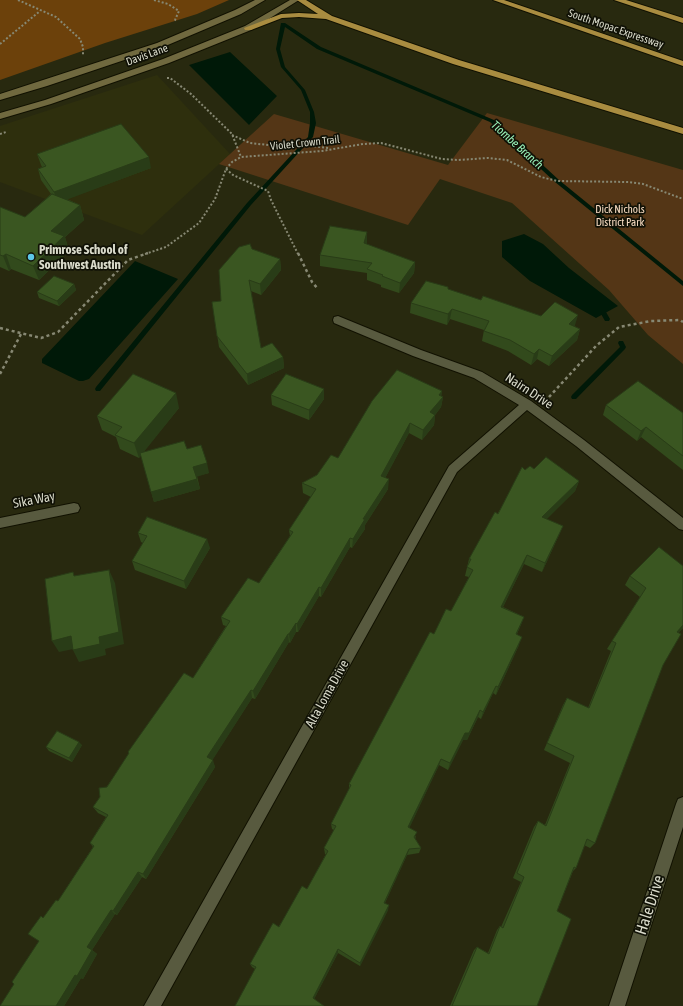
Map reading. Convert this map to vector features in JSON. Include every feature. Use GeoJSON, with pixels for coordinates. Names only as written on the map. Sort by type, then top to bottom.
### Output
{"type":"FeatureCollection","features":[{"type":"Feature","properties":{"kind":"highway"},"geometry":{"type":"LineString","coordinates":[[301,0],[329,18]]}},
{"type":"Feature","properties":{"kind":"highway","name":"South Mopac Expressway"},"geometry":{"type":"LineString","coordinates":[[497,0],[683,64]]}},
{"type":"Feature","properties":{"kind":"highway"},"geometry":{"type":"LineString","coordinates":[[618,0],[683,22]]}},
{"type":"Feature","properties":{"kind":"highway"},"geometry":{"type":"LineString","coordinates":[[248,28],[281,16],[299,15],[329,18],[456,62],[683,131]]}},
{"type":"Feature","properties":{"kind":"main road","name":"Davis Lane"},"geometry":{"type":"LineString","coordinates":[[0,97],[44,84],[160,45],[238,12],[261,0]]}},
{"type":"Feature","properties":{"kind":"main road","name":"Davis Lane"},"geometry":{"type":"LineString","coordinates":[[0,116],[48,102],[166,61],[248,28],[295,0]]}},
{"type":"Feature","properties":{"kind":"street","name":"Nairn Drive"},"geometry":{"type":"LineString","coordinates":[[338,320],[417,353],[478,375],[527,404],[580,443],[683,525]]}},
{"type":"Feature","properties":{"kind":"street","name":"Alta Loma Drive"},"geometry":{"type":"LineString","coordinates":[[152,1006],[453,469],[527,404]]}},
{"type":"Feature","properties":{"kind":"street","name":"Sika Way"},"geometry":{"type":"LineString","coordinates":[[0,523],[74,508]]}},
{"type":"Feature","properties":{"kind":"street","name":"Hale Drive"},"geometry":{"type":"LineString","coordinates":[[617,1006],[683,804]]}},
{"type":"Feature","properties":{"kind":"path"},"geometry":{"type":"LineString","coordinates":[[18,0],[56,17],[80,39],[84,47],[83,62]]}},
{"type":"Feature","properties":{"kind":"path"},"geometry":{"type":"LineString","coordinates":[[154,0],[168,4],[179,11],[175,20],[168,23]]}},
{"type":"Feature","properties":{"kind":"path"},"geometry":{"type":"LineString","coordinates":[[0,44],[40,11]]}},
{"type":"Feature","properties":{"kind":"path"},"geometry":{"type":"LineString","coordinates":[[164,79],[170,78],[191,94],[239,139],[250,142],[334,149]]}},
{"type":"Feature","properties":{"kind":"path"},"geometry":{"type":"LineString","coordinates":[[0,328],[41,338],[58,332],[128,260],[166,247],[199,223],[215,199],[226,170],[232,162],[241,157],[232,134]]}},
{"type":"Feature","properties":{"kind":"path","name":"Violet Crown Trail"},"geometry":{"type":"LineString","coordinates":[[241,157],[310,152],[363,144],[381,143],[442,159],[458,160],[488,158],[507,160],[541,177],[551,180],[629,182],[643,184],[683,199]]}},
{"type":"Feature","properties":{"kind":"path"},"geometry":{"type":"LineString","coordinates":[[226,170],[233,175],[268,191],[271,200],[312,282],[318,290]]}},
{"type":"Feature","properties":{"kind":"path"},"geometry":{"type":"LineString","coordinates":[[549,397],[596,346],[619,327],[651,321],[680,320],[683,322]]}},
{"type":"Feature","properties":{"kind":"path"},"geometry":{"type":"LineString","coordinates":[[0,374],[21,334]]}},
{"type":"Feature","properties":{"kind":"shaded area"},"geometry":{"type":"Polygon","coordinates":[[[0,0],[229,0],[197,14],[105,43],[0,80],[0,0]]]}},
{"type":"Feature","properties":{"kind":"shaded area"},"geometry":{"type":"Polygon","coordinates":[[[230,52],[277,96],[249,125],[189,65],[230,52]]]}},
{"type":"Feature","properties":{"kind":"shaded area"},"geometry":{"type":"Polygon","coordinates":[[[157,75],[230,154],[142,235],[0,182],[0,126],[157,75]]]}},
{"type":"Feature","properties":{"kind":"shaded area"},"geometry":{"type":"Polygon","coordinates":[[[524,234],[543,244],[569,268],[618,306],[596,318],[530,281],[502,257],[502,241],[524,234]]]}},
{"type":"Feature","properties":{"kind":"shaded area"},"geometry":{"type":"Polygon","coordinates":[[[135,261],[178,279],[89,379],[79,381],[42,363],[42,359],[135,261]]]}},
{"type":"Feature","properties":{"kind":"green space","name":"Dick Nichols District Park"},"geometry":{"type":"Polygon","coordinates":[[[487,113],[683,170],[683,364],[648,335],[609,290],[512,203],[440,179],[408,225],[219,164],[274,114],[448,165],[487,113]]]}},
{"type":"Feature","properties":{"kind":"building"},"geometry":{"type":"Polygon","coordinates":[[[121,124],[149,157],[54,192],[38,169],[46,166],[37,154],[121,124]]]}},
{"type":"Feature","properties":{"kind":"building"},"geometry":{"type":"Polygon","coordinates":[[[52,194],[80,205],[51,231],[64,236],[33,266],[6,254],[3,256],[0,255],[0,207],[25,217],[52,194]]]}},
{"type":"Feature","properties":{"kind":"building"},"geometry":{"type":"Polygon","coordinates":[[[330,226],[367,232],[364,243],[415,262],[400,283],[367,269],[372,263],[320,255],[330,226]]]}},
{"type":"Feature","properties":{"kind":"building"},"geometry":{"type":"Polygon","coordinates":[[[250,244],[252,249],[280,259],[260,284],[249,280],[261,348],[272,343],[283,357],[247,374],[217,336],[212,302],[221,301],[219,270],[239,247],[250,244]]]}},
{"type":"Feature","properties":{"kind":"building"},"geometry":{"type":"Polygon","coordinates":[[[54,276],[74,284],[57,301],[37,292],[54,276]]]}},
{"type":"Feature","properties":{"kind":"building"},"geometry":{"type":"Polygon","coordinates":[[[426,281],[448,287],[448,289],[481,300],[483,296],[541,316],[555,302],[578,315],[569,324],[580,329],[552,356],[539,349],[534,354],[510,340],[484,331],[489,321],[452,309],[448,314],[411,303],[426,281]]]}},
{"type":"Feature","properties":{"kind":"building"},"geometry":{"type":"Polygon","coordinates":[[[397,370],[442,391],[439,395],[443,397],[430,412],[435,415],[423,430],[410,423],[381,476],[389,479],[363,519],[365,519],[353,539],[350,538],[321,588],[319,587],[297,624],[296,623],[288,634],[253,691],[251,690],[207,757],[213,760],[143,874],[138,872],[113,911],[111,910],[87,947],[92,950],[77,976],[75,975],[56,1006],[0,1006],[14,984],[12,982],[39,941],[28,934],[41,916],[43,918],[56,900],[58,901],[94,846],[90,843],[108,815],[93,807],[100,797],[99,788],[107,787],[129,753],[128,752],[184,673],[193,678],[230,621],[221,617],[248,578],[259,583],[293,532],[289,530],[316,489],[302,483],[317,475],[331,455],[338,458],[372,401],[397,370]]]}},
{"type":"Feature","properties":{"kind":"building"},"geometry":{"type":"Polygon","coordinates":[[[133,374],[176,393],[134,443],[115,435],[122,427],[97,416],[133,374]]]}},
{"type":"Feature","properties":{"kind":"building"},"geometry":{"type":"Polygon","coordinates":[[[286,374],[324,389],[309,410],[271,395],[286,374]]]}},
{"type":"Feature","properties":{"kind":"building"},"geometry":{"type":"Polygon","coordinates":[[[638,381],[683,413],[683,456],[646,427],[641,431],[606,405],[638,381]]]}},
{"type":"Feature","properties":{"kind":"building"},"geometry":{"type":"Polygon","coordinates":[[[184,441],[187,449],[201,445],[207,463],[193,467],[197,479],[151,492],[140,453],[184,441]]]}},
{"type":"Feature","properties":{"kind":"building"},"geometry":{"type":"Polygon","coordinates":[[[546,457],[579,481],[542,517],[563,526],[545,563],[527,555],[501,607],[524,617],[516,634],[522,637],[498,687],[496,686],[483,712],[480,710],[469,733],[465,733],[450,763],[441,759],[408,827],[417,832],[414,837],[421,848],[409,849],[384,903],[389,905],[360,963],[338,949],[313,998],[324,1006],[235,1006],[256,967],[250,964],[273,923],[279,927],[302,886],[307,889],[328,851],[324,848],[336,826],[331,824],[351,785],[349,784],[430,632],[434,634],[446,609],[451,611],[473,570],[467,567],[471,559],[469,559],[495,512],[498,514],[522,467],[525,470],[530,466],[534,469],[546,457]]]}},
{"type":"Feature","properties":{"kind":"building"},"geometry":{"type":"Polygon","coordinates":[[[147,517],[207,539],[184,581],[132,561],[147,536],[138,533],[147,517]]]}},
{"type":"Feature","properties":{"kind":"building"},"geometry":{"type":"Polygon","coordinates":[[[659,547],[683,566],[683,625],[677,632],[681,634],[663,665],[595,843],[587,839],[576,868],[574,867],[557,911],[571,919],[537,1006],[452,1006],[477,947],[489,954],[500,926],[503,928],[524,877],[517,873],[538,821],[546,826],[574,756],[547,743],[567,698],[589,708],[616,643],[612,641],[646,588],[630,576],[659,547]]]}},
{"type":"Feature","properties":{"kind":"building"},"geometry":{"type":"Polygon","coordinates":[[[109,570],[119,632],[99,637],[100,644],[73,650],[71,636],[52,641],[45,579],[73,572],[74,576],[109,570]]]}},
{"type":"Feature","properties":{"kind":"building"},"geometry":{"type":"Polygon","coordinates":[[[57,731],[79,742],[69,758],[46,747],[57,731]]]}},
{"type":"Feature","properties":{"kind":"waterway","name":"Tiombe Branch"},"geometry":{"type":"LineString","coordinates":[[98,389],[249,204],[310,137],[313,123],[312,112],[303,90],[283,67],[278,49],[283,24],[319,48],[492,121],[557,181],[683,284]]}},
{"type":"Feature","properties":{"kind":"waterway"},"geometry":{"type":"LineString","coordinates":[[604,314],[607,319]]}},
{"type":"Feature","properties":{"kind":"waterway"},"geometry":{"type":"LineString","coordinates":[[574,397],[623,347],[621,343]]}},
{"type":"Feature","properties":{"kind":"place","name":"Primrose School of Southwest Austin"},"geometry":{"type":"Point","coordinates":[31,257]}}]}
